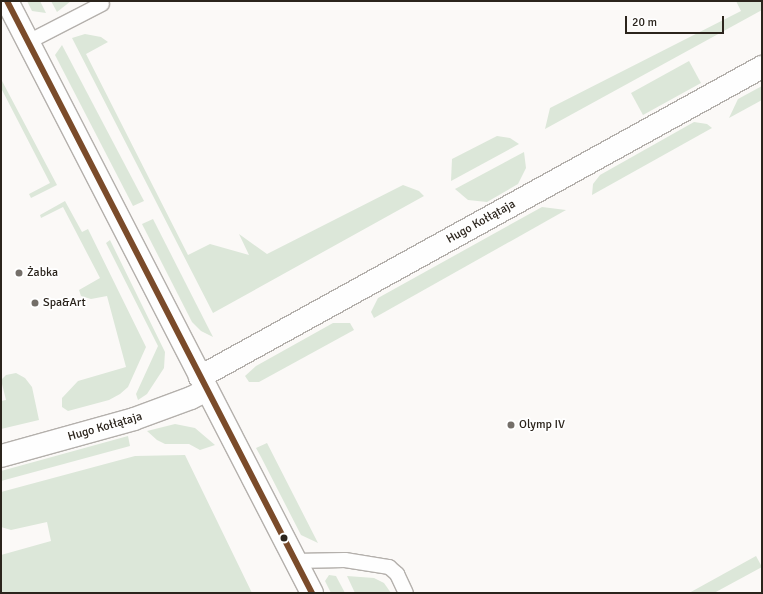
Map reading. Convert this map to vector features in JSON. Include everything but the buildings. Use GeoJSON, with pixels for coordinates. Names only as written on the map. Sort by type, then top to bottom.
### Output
{"type":"FeatureCollection","features":[{"type":"Feature","properties":{"kind":"street"},"geometry":{"type":"LineString","coordinates":[[7,1],[312,593]]}},
{"type":"Feature","properties":{"kind":"street","name":"Hugo Kołłątaja"},"geometry":{"type":"LineString","coordinates":[[1,456],[134,419],[191,398],[203,383],[762,67]]}},
{"type":"Feature","properties":{"kind":"lane"},"geometry":{"type":"LineString","coordinates":[[28,42],[102,4]]}},
{"type":"Feature","properties":{"kind":"lane"},"geometry":{"type":"LineString","coordinates":[[295,561],[345,560],[388,567],[397,574],[406,593]]}},
{"type":"Feature","properties":{"kind":"green space"},"geometry":{"type":"Polygon","coordinates":[[[27,1],[40,1],[46,13],[32,11],[27,1]]]}},
{"type":"Feature","properties":{"kind":"green space"},"geometry":{"type":"Polygon","coordinates":[[[51,1],[71,1],[57,12],[51,1]]]}},
{"type":"Feature","properties":{"kind":"green space"},"geometry":{"type":"Polygon","coordinates":[[[736,1],[762,1],[762,10],[545,129],[550,108],[741,11],[736,1]]]}},
{"type":"Feature","properties":{"kind":"green space"},"geometry":{"type":"Polygon","coordinates":[[[85,34],[101,37],[108,42],[86,54],[188,255],[210,244],[249,255],[239,234],[267,254],[403,185],[419,191],[424,196],[213,313],[72,38],[85,34]]]}},
{"type":"Feature","properties":{"kind":"green space"},"geometry":{"type":"Polygon","coordinates":[[[62,45],[144,201],[133,206],[55,55],[62,45]]]}},
{"type":"Feature","properties":{"kind":"green space"},"geometry":{"type":"Polygon","coordinates":[[[689,61],[701,83],[643,115],[631,93],[689,61]]]}},
{"type":"Feature","properties":{"kind":"green space"},"geometry":{"type":"Polygon","coordinates":[[[1,79],[57,185],[31,198],[29,194],[50,183],[1,88],[1,79]]]}},
{"type":"Feature","properties":{"kind":"green space"},"geometry":{"type":"Polygon","coordinates":[[[762,86],[762,100],[729,118],[738,99],[762,86]]]}},
{"type":"Feature","properties":{"kind":"green space"},"geometry":{"type":"Polygon","coordinates":[[[694,122],[707,124],[712,128],[592,195],[593,184],[600,175],[694,122]]]}},
{"type":"Feature","properties":{"kind":"green space"},"geometry":{"type":"Polygon","coordinates":[[[497,136],[510,138],[519,144],[451,181],[452,159],[497,136]]]}},
{"type":"Feature","properties":{"kind":"green space"},"geometry":{"type":"Polygon","coordinates":[[[524,152],[526,168],[518,184],[487,202],[468,200],[455,189],[524,152]]]}},
{"type":"Feature","properties":{"kind":"green space"},"geometry":{"type":"Polygon","coordinates":[[[65,201],[82,232],[88,229],[146,347],[128,387],[120,394],[109,400],[68,411],[62,407],[62,398],[78,381],[126,367],[107,296],[91,299],[81,296],[79,290],[100,278],[63,207],[41,218],[40,215],[65,201]]]}},
{"type":"Feature","properties":{"kind":"green space"},"geometry":{"type":"Polygon","coordinates":[[[542,207],[566,210],[374,318],[371,312],[378,298],[542,207]]]}},
{"type":"Feature","properties":{"kind":"green space"},"geometry":{"type":"Polygon","coordinates":[[[153,219],[213,337],[201,331],[192,322],[142,224],[153,219]]]}},
{"type":"Feature","properties":{"kind":"green space"},"geometry":{"type":"Polygon","coordinates":[[[110,240],[165,352],[164,368],[147,394],[138,400],[136,394],[158,346],[106,243],[110,240]]]}},
{"type":"Feature","properties":{"kind":"green space"},"geometry":{"type":"Polygon","coordinates":[[[333,323],[350,323],[354,330],[259,382],[249,382],[245,376],[256,366],[333,323]]]}},
{"type":"Feature","properties":{"kind":"green space"},"geometry":{"type":"Polygon","coordinates":[[[16,373],[25,378],[32,387],[39,420],[1,429],[1,401],[6,400],[1,380],[6,375],[16,373]]]}},
{"type":"Feature","properties":{"kind":"green space"},"geometry":{"type":"Polygon","coordinates":[[[175,424],[195,428],[215,445],[200,450],[189,444],[165,444],[157,440],[147,431],[175,424]]]}},
{"type":"Feature","properties":{"kind":"green space"},"geometry":{"type":"Polygon","coordinates":[[[128,436],[130,446],[1,481],[1,471],[128,436]]]}},
{"type":"Feature","properties":{"kind":"green space"},"geometry":{"type":"Polygon","coordinates":[[[267,443],[318,543],[301,535],[256,448],[267,443]]]}},
{"type":"Feature","properties":{"kind":"green space"},"geometry":{"type":"Polygon","coordinates":[[[185,455],[252,593],[1,593],[1,555],[51,541],[47,522],[11,530],[1,527],[1,492],[135,456],[185,455]]]}},
{"type":"Feature","properties":{"kind":"green space"},"geometry":{"type":"Polygon","coordinates":[[[756,556],[762,567],[714,593],[689,593],[756,556]]]}},
{"type":"Feature","properties":{"kind":"green space"},"geometry":{"type":"Polygon","coordinates":[[[329,575],[336,576],[345,593],[331,593],[325,581],[329,575]]]}},
{"type":"Feature","properties":{"kind":"green space"},"geometry":{"type":"Polygon","coordinates":[[[347,576],[374,578],[384,583],[391,593],[355,593],[347,576]]]}},
{"type":"Feature","properties":{"kind":"transit line"},"geometry":{"type":"LineString","coordinates":[[7,1],[312,593]]}},
{"type":"Feature","properties":{"kind":"place","name":"Żabka"},"geometry":{"type":"Point","coordinates":[19,273]}},
{"type":"Feature","properties":{"kind":"place","name":"Spa&Art"},"geometry":{"type":"Point","coordinates":[35,303]}},
{"type":"Feature","properties":{"kind":"place","name":"Olymp IV"},"geometry":{"type":"Point","coordinates":[511,425]}}]}
